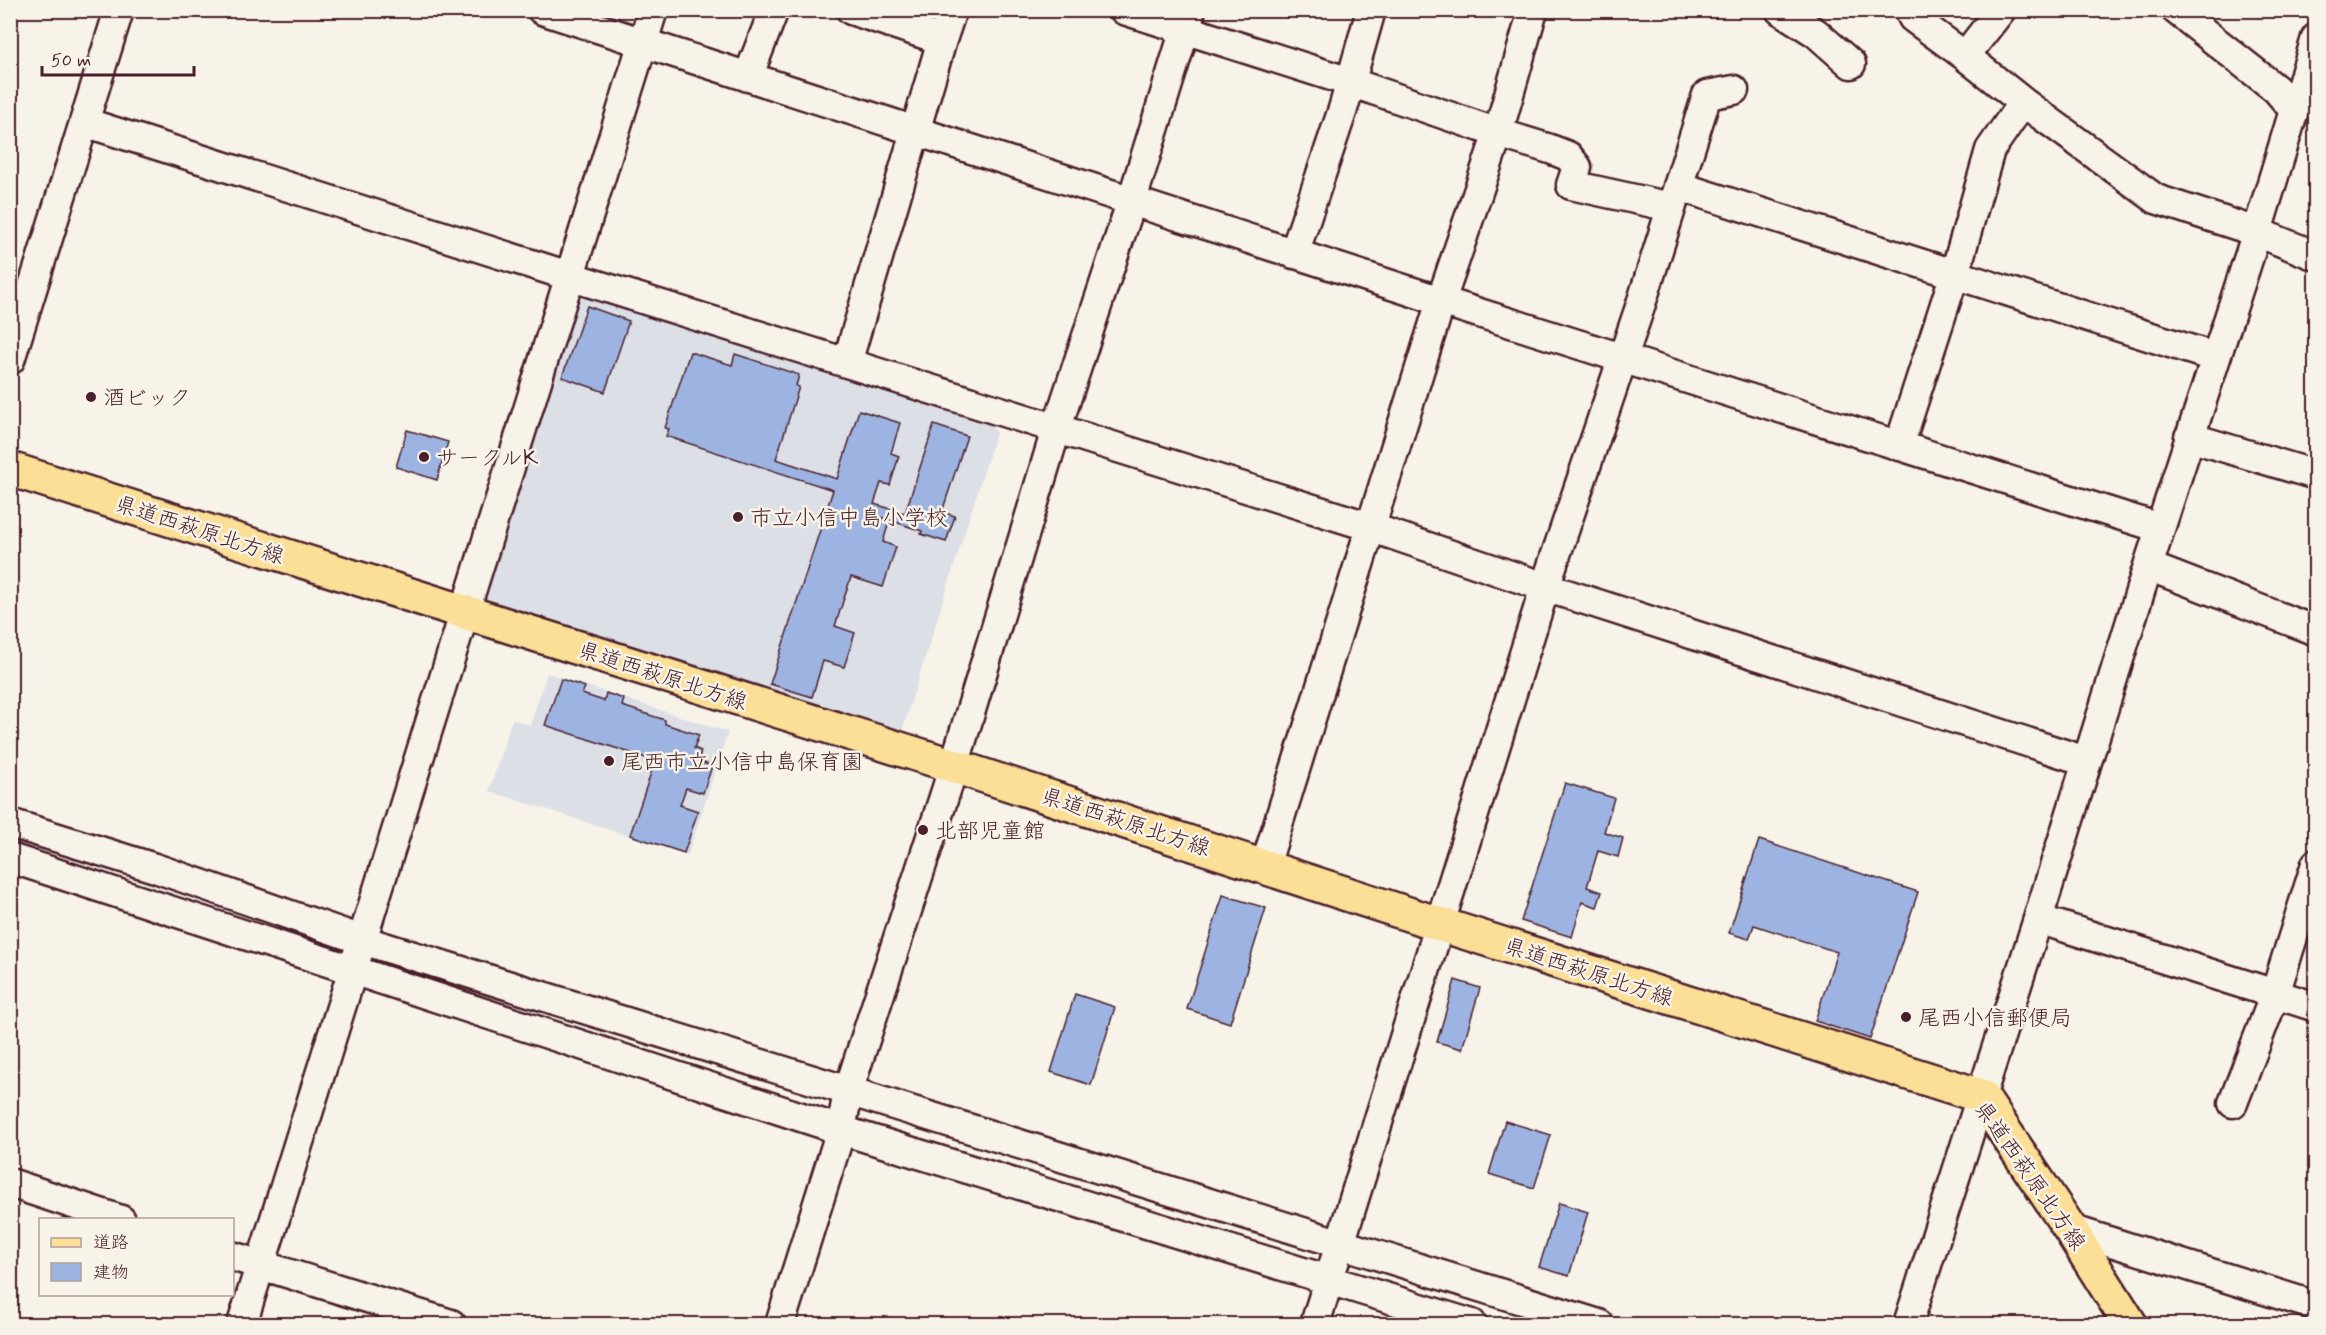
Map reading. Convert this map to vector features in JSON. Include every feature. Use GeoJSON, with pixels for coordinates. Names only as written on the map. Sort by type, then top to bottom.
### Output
{"type":"FeatureCollection","features":[{"type":"Feature","properties":{"kind":"main road","name":"県道西萩原北方線"},"geometry":{"type":"LineString","coordinates":[[10,469],[954,766],[1439,924],[1981,1096],[2130,1324]]}},
{"type":"Feature","properties":{"kind":"street"},"geometry":{"type":"LineString","coordinates":[[10,360],[118,10]]}},
{"type":"Feature","properties":{"kind":"street"},"geometry":{"type":"LineString","coordinates":[[542,10],[1441,302],[2160,528]]}},
{"type":"Feature","properties":{"kind":"street"},"geometry":{"type":"LineString","coordinates":[[242,1324],[653,10]]}},
{"type":"Feature","properties":{"kind":"street"},"geometry":{"type":"LineString","coordinates":[[748,78],[774,10]]}},
{"type":"Feature","properties":{"kind":"street"},"geometry":{"type":"LineString","coordinates":[[851,10],[942,40]]}},
{"type":"Feature","properties":{"kind":"street"},"geometry":{"type":"LineString","coordinates":[[847,363],[952,10]]}},
{"type":"Feature","properties":{"kind":"street"},"geometry":{"type":"LineString","coordinates":[[1124,10],[1188,20],[1350,82],[1568,156],[1577,167],[1571,185],[1675,196],[1955,273],[2214,357]]}},
{"type":"Feature","properties":{"kind":"street"},"geometry":{"type":"LineString","coordinates":[[1294,254],[1371,10]]}},
{"type":"Feature","properties":{"kind":"street"},"geometry":{"type":"LineString","coordinates":[[1265,866],[1441,302],[1498,134],[1533,10]]}},
{"type":"Feature","properties":{"kind":"street"},"geometry":{"type":"LineString","coordinates":[[1780,10],[1816,33],[1851,64]]}},
{"type":"Feature","properties":{"kind":"street"},"geometry":{"type":"LineString","coordinates":[[1909,10],[1913,18],[2156,199],[2257,232],[2316,256]]}},
{"type":"Feature","properties":{"kind":"street"},"geometry":{"type":"LineString","coordinates":[[1965,56],[2001,10]]}},
{"type":"Feature","properties":{"kind":"street"},"geometry":{"type":"LineString","coordinates":[[2176,10],[2276,89],[2293,108]]}},
{"type":"Feature","properties":{"kind":"street"},"geometry":{"type":"LineString","coordinates":[[780,1324],[842,1130],[848,1092],[954,766],[1056,430],[1132,200],[1188,20]]}},
{"type":"Feature","properties":{"kind":"street"},"geometry":{"type":"LineString","coordinates":[[1908,1324],[2214,357],[2257,232],[2316,38]]}},
{"type":"Feature","properties":{"kind":"street"},"geometry":{"type":"LineString","coordinates":[[1315,1324],[1545,587],[1707,94],[1734,90]]}},
{"type":"Feature","properties":{"kind":"street"},"geometry":{"type":"LineString","coordinates":[[1899,446],[1955,273],[1990,150],[2023,102]]}},
{"type":"Feature","properties":{"kind":"street"},"geometry":{"type":"LineString","coordinates":[[84,122],[1372,528],[1545,587],[2086,761]]}},
{"type":"Feature","properties":{"kind":"street"},"geometry":{"type":"LineString","coordinates":[[2189,437],[2316,475]]}},
{"type":"Feature","properties":{"kind":"street"},"geometry":{"type":"LineString","coordinates":[[2148,566],[2316,631]]}},
{"type":"Feature","properties":{"kind":"street"},"geometry":{"type":"LineString","coordinates":[[10,823],[155,868],[362,939],[1599,1324]]}},
{"type":"Feature","properties":{"kind":"street"},"geometry":{"type":"LineString","coordinates":[[10,858],[842,1130],[1472,1324]]}},
{"type":"Feature","properties":{"kind":"street"},"geometry":{"type":"LineString","coordinates":[[2233,1103],[2275,994],[2316,864]]}},
{"type":"Feature","properties":{"kind":"street"},"geometry":{"type":"LineString","coordinates":[[2038,919],[2316,1007]]}},
{"type":"Feature","properties":{"kind":"street"},"geometry":{"type":"LineString","coordinates":[[10,1183],[115,1218]]}},
{"type":"Feature","properties":{"kind":"street"},"geometry":{"type":"LineString","coordinates":[[2070,1229],[2316,1306]]}},
{"type":"Feature","properties":{"kind":"street"},"geometry":{"type":"LineString","coordinates":[[234,1257],[451,1324]]}},
{"type":"Feature","properties":{"kind":"shaded area","name":"市立小信中島小学校"},"geometry":{"type":"Polygon","coordinates":[[[577,288],[989,421],[996,433],[901,734],[481,601],[577,288]]]}},
{"type":"Feature","properties":{"kind":"shaded area","name":"尾西市立小信中島保育園"},"geometry":{"type":"Polygon","coordinates":[[[547,673],[728,732],[688,855],[489,791],[512,719],[530,725],[547,673]]]}},
{"type":"Feature","properties":{"kind":"building"},"geometry":{"type":"Polygon","coordinates":[[[587,306],[629,321],[605,392],[562,377],[587,306]]]}},
{"type":"Feature","properties":{"kind":"building"},"geometry":{"type":"Polygon","coordinates":[[[690,352],[732,365],[735,354],[799,375],[796,386],[799,387],[776,459],[837,479],[859,410],[900,423],[891,453],[899,456],[890,485],[881,483],[874,504],[905,513],[934,425],[967,436],[942,512],[955,516],[946,542],[921,534],[922,531],[871,514],[870,516],[889,522],[883,542],[896,547],[883,587],[851,577],[835,626],[855,633],[844,667],[823,661],[812,697],[770,684],[833,490],[666,436],[669,429],[665,428],[690,352]]]}},
{"type":"Feature","properties":{"kind":"building"},"geometry":{"type":"Polygon","coordinates":[[[407,430],[448,442],[437,480],[396,467],[407,430]]]}},
{"type":"Feature","properties":{"kind":"building"},"geometry":{"type":"Polygon","coordinates":[[[561,679],[585,687],[582,694],[604,701],[606,693],[624,699],[622,706],[665,720],[665,724],[699,735],[694,748],[701,751],[698,761],[712,766],[703,793],[686,788],[680,805],[698,811],[684,853],[630,835],[655,761],[545,725],[561,679]]]}},
{"type":"Feature","properties":{"kind":"building"},"geometry":{"type":"Polygon","coordinates":[[[1565,783],[1614,798],[1604,832],[1623,838],[1618,857],[1598,851],[1587,887],[1602,892],[1597,907],[1582,902],[1572,937],[1521,921],[1565,783]]]}},
{"type":"Feature","properties":{"kind":"building"},"geometry":{"type":"Polygon","coordinates":[[[1759,840],[1918,892],[1870,1039],[1815,1021],[1837,952],[1754,925],[1749,939],[1729,933],[1759,840]]]}},
{"type":"Feature","properties":{"kind":"building"},"geometry":{"type":"Polygon","coordinates":[[[1223,895],[1266,908],[1230,1023],[1187,1009],[1223,895]]]}},
{"type":"Feature","properties":{"kind":"building"},"geometry":{"type":"Polygon","coordinates":[[[1455,980],[1480,988],[1462,1049],[1437,1042],[1455,980]]]}},
{"type":"Feature","properties":{"kind":"building"},"geometry":{"type":"Polygon","coordinates":[[[1075,994],[1115,1007],[1091,1085],[1051,1072],[1075,994]]]}},
{"type":"Feature","properties":{"kind":"building"},"geometry":{"type":"Polygon","coordinates":[[[1505,1121],[1551,1135],[1534,1188],[1489,1174],[1505,1121]]]}},
{"type":"Feature","properties":{"kind":"building"},"geometry":{"type":"Polygon","coordinates":[[[1559,1203],[1588,1212],[1569,1276],[1539,1267],[1559,1203]]]}},
{"type":"Feature","properties":{"kind":"place","name":"酒ビック"},"geometry":{"type":"Point","coordinates":[91,397]}},
{"type":"Feature","properties":{"kind":"place","name":"サークルK"},"geometry":{"type":"Point","coordinates":[424,457]}},
{"type":"Feature","properties":{"kind":"place","name":"市立小信中島小学校"},"geometry":{"type":"Point","coordinates":[738,517]}},
{"type":"Feature","properties":{"kind":"place","name":"尾西市立小信中島保育園"},"geometry":{"type":"Point","coordinates":[609,761]}},
{"type":"Feature","properties":{"kind":"place","name":"北部児童館"},"geometry":{"type":"Point","coordinates":[923,830]}},
{"type":"Feature","properties":{"kind":"place","name":"尾西小信郵便局"},"geometry":{"type":"Point","coordinates":[1906,1017]}}]}
